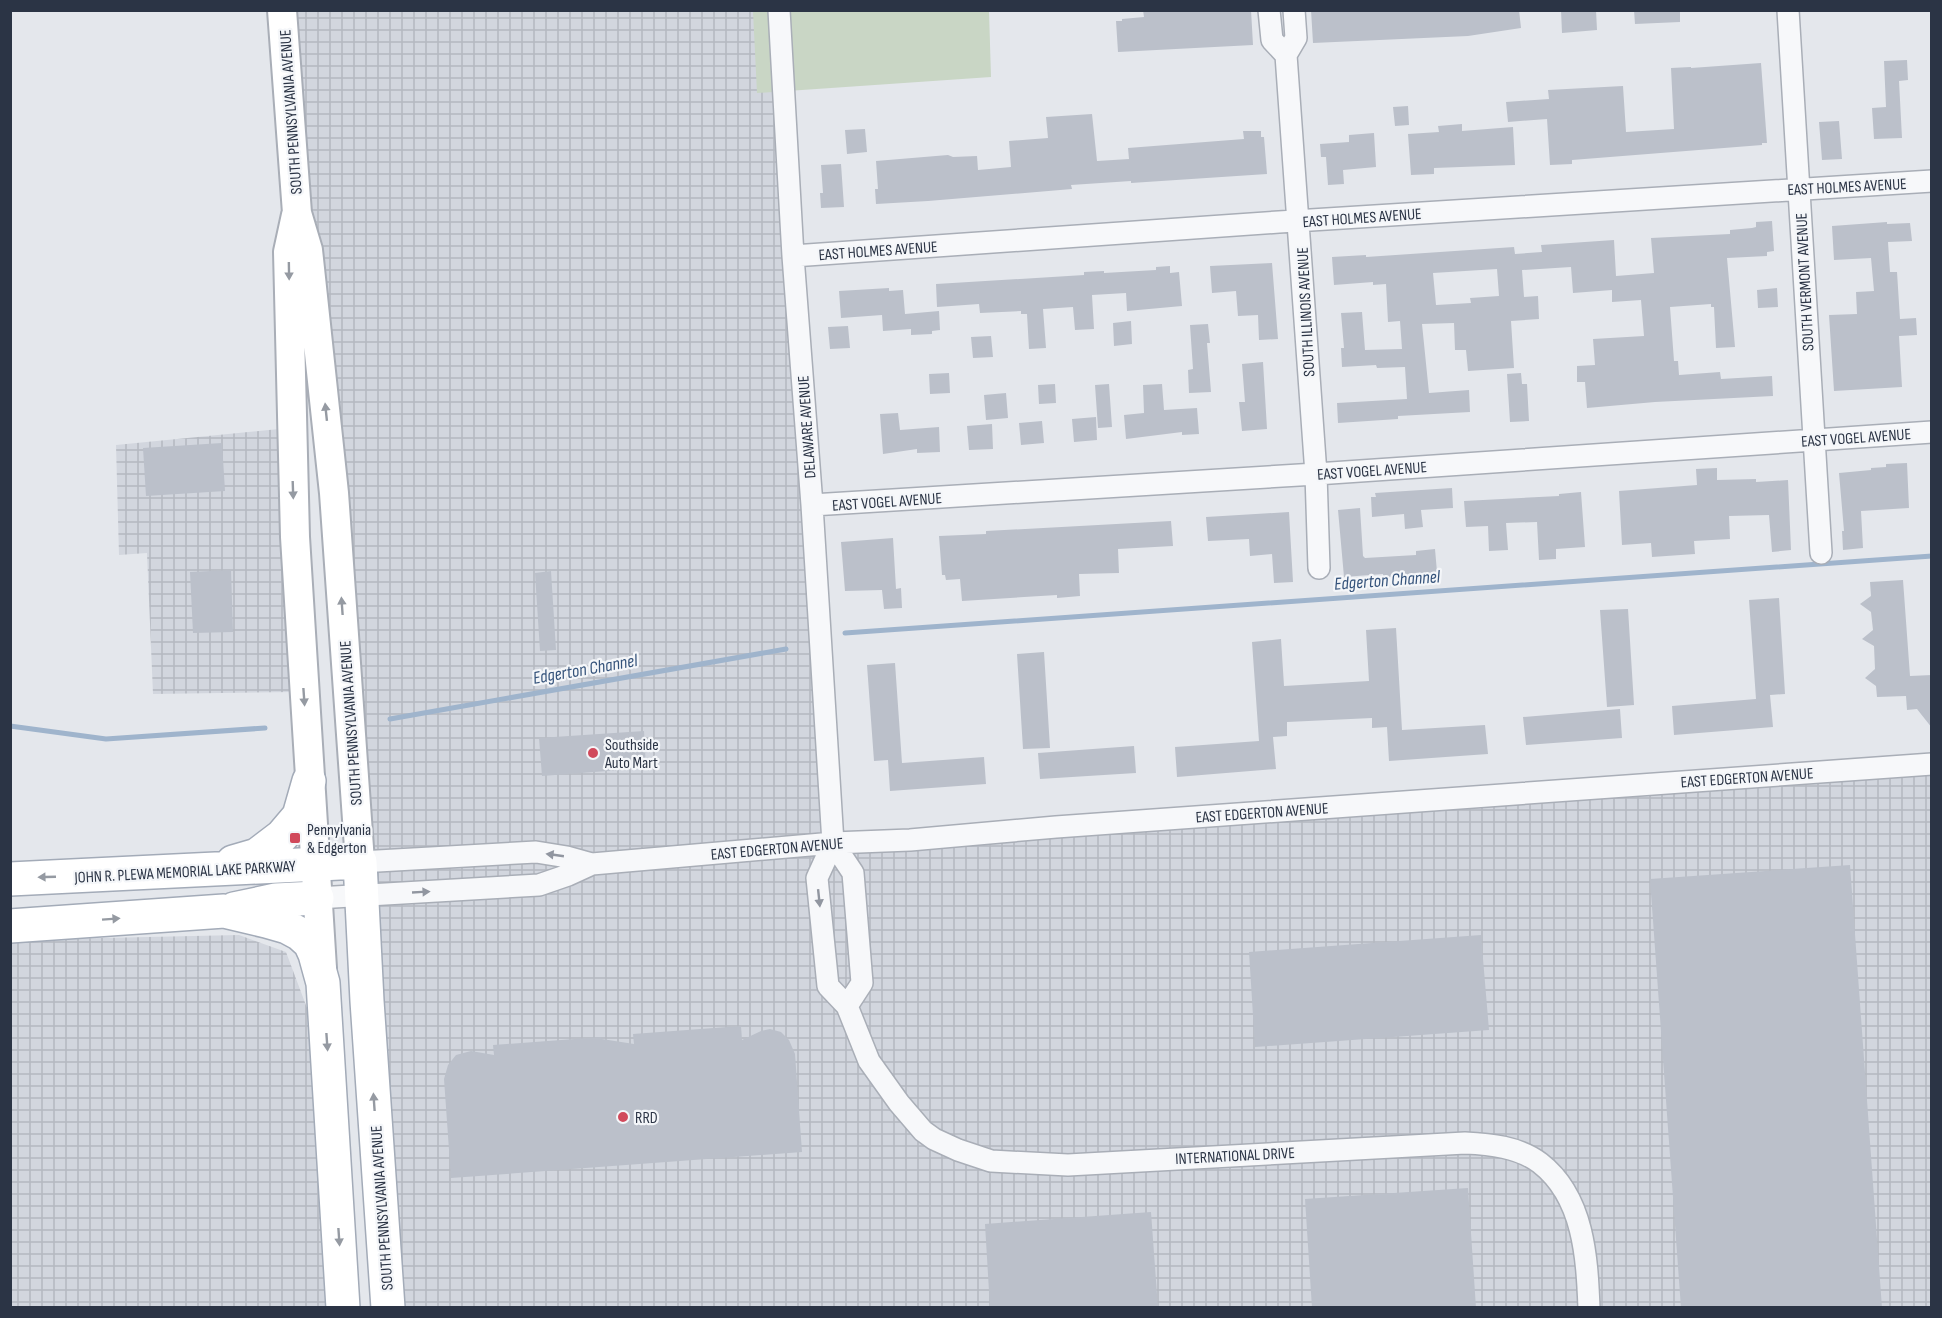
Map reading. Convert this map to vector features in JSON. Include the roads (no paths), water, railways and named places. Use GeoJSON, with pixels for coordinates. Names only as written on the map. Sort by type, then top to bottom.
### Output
{"type":"FeatureCollection","features":[{"type":"Feature","properties":{"kind":"main road","name":"SOUTH PENNSYLVANIA AVENUE"},"geometry":{"type":"LineString","coordinates":[[282,10],[297,213],[308,250],[335,522],[360,862],[388,1308]]}},
{"type":"Feature","properties":{"kind":"main road","name":"SOUTH PENNSYLVANIA AVENUE"},"geometry":{"type":"LineString","coordinates":[[297,213],[288,252],[294,524],[343,1308]]}},
{"type":"Feature","properties":{"kind":"main road"},"geometry":{"type":"LineString","coordinates":[[294,524],[335,522]]}},
{"type":"Feature","properties":{"kind":"main road"},"geometry":{"type":"LineString","coordinates":[[207,870],[257,855],[282,836],[299,816],[309,782]]}},
{"type":"Feature","properties":{"kind":"main road","name":"JOHN R. PLEWA MEMORIAL LAKE PARKWAY"},"geometry":{"type":"LineString","coordinates":[[10,879],[360,862]]}},
{"type":"Feature","properties":{"kind":"main road"},"geometry":{"type":"LineString","coordinates":[[10,926],[224,912],[276,900],[317,898]]}},
{"type":"Feature","properties":{"kind":"main road"},"geometry":{"type":"LineString","coordinates":[[224,912],[287,927],[300,934],[310,943],[323,984]]}},
{"type":"Feature","properties":{"kind":"street","name":"DELAWARE AVENUE"},"geometry":{"type":"LineString","coordinates":[[779,10],[833,843]]}},
{"type":"Feature","properties":{"kind":"street","name":"SOUTH ILLINOIS AVENUE"},"geometry":{"type":"LineString","coordinates":[[1269,10],[1272,40],[1286,55]]}},
{"type":"Feature","properties":{"kind":"street","name":"SOUTH ILLINOIS AVENUE"},"geometry":{"type":"LineString","coordinates":[[1294,10],[1296,38],[1286,55],[1316,474],[1319,568]]}},
{"type":"Feature","properties":{"kind":"street","name":"SOUTH VERMONT AVENUE"},"geometry":{"type":"LineString","coordinates":[[1788,10],[1821,553]]}},
{"type":"Feature","properties":{"kind":"street","name":"EAST HOLMES AVENUE"},"geometry":{"type":"LineString","coordinates":[[794,256],[1932,181]]}},
{"type":"Feature","properties":{"kind":"street","name":"EAST VOGEL AVENUE"},"geometry":{"type":"LineString","coordinates":[[812,505],[1316,474],[1932,432]]}},
{"type":"Feature","properties":{"kind":"street","name":"EAST EDGERTON AVENUE"},"geometry":{"type":"LineString","coordinates":[[317,898],[539,885],[592,864],[833,843],[910,840],[1067,826],[1932,764]]}},
{"type":"Feature","properties":{"kind":"street","name":"INTERNATIONAL DRIVE"},"geometry":{"type":"LineString","coordinates":[[833,843],[817,878],[828,986],[847,1006],[869,1061],[899,1103],[923,1131],[934,1138],[958,1150],[991,1161],[1018,1164],[1068,1165],[1465,1143],[1490,1144],[1514,1150],[1540,1163],[1567,1195],[1580,1227],[1587,1260],[1589,1308]]}},
{"type":"Feature","properties":{"kind":"street"},"geometry":{"type":"LineString","coordinates":[[833,843],[853,873],[862,983],[847,1006]]}},
{"type":"Feature","properties":{"kind":"street","name":"EAST EDGERTON AVENUE"},"geometry":{"type":"LineString","coordinates":[[360,862],[536,852],[592,864]]}},
{"type":"Feature","properties":{"kind":"waterway","name":"Edgerton Channel"},"geometry":{"type":"LineString","coordinates":[[845,633],[1932,556]]}},
{"type":"Feature","properties":{"kind":"waterway","name":"Edgerton Channel"},"geometry":{"type":"LineString","coordinates":[[390,719],[786,649]]}},
{"type":"Feature","properties":{"kind":"waterway","name":"Edgerton Channel"},"geometry":{"type":"LineString","coordinates":[[10,726],[106,739],[265,728]]}},
{"type":"Feature","properties":{"kind":"place","name":"Southside Auto Mart"},"geometry":{"type":"Point","coordinates":[593,753]}},
{"type":"Feature","properties":{"kind":"place","name":"Pennylvania & Edgerton"},"geometry":{"type":"Point","coordinates":[295,838]}},
{"type":"Feature","properties":{"kind":"place","name":"RRD"},"geometry":{"type":"Point","coordinates":[623,1117]}}]}
